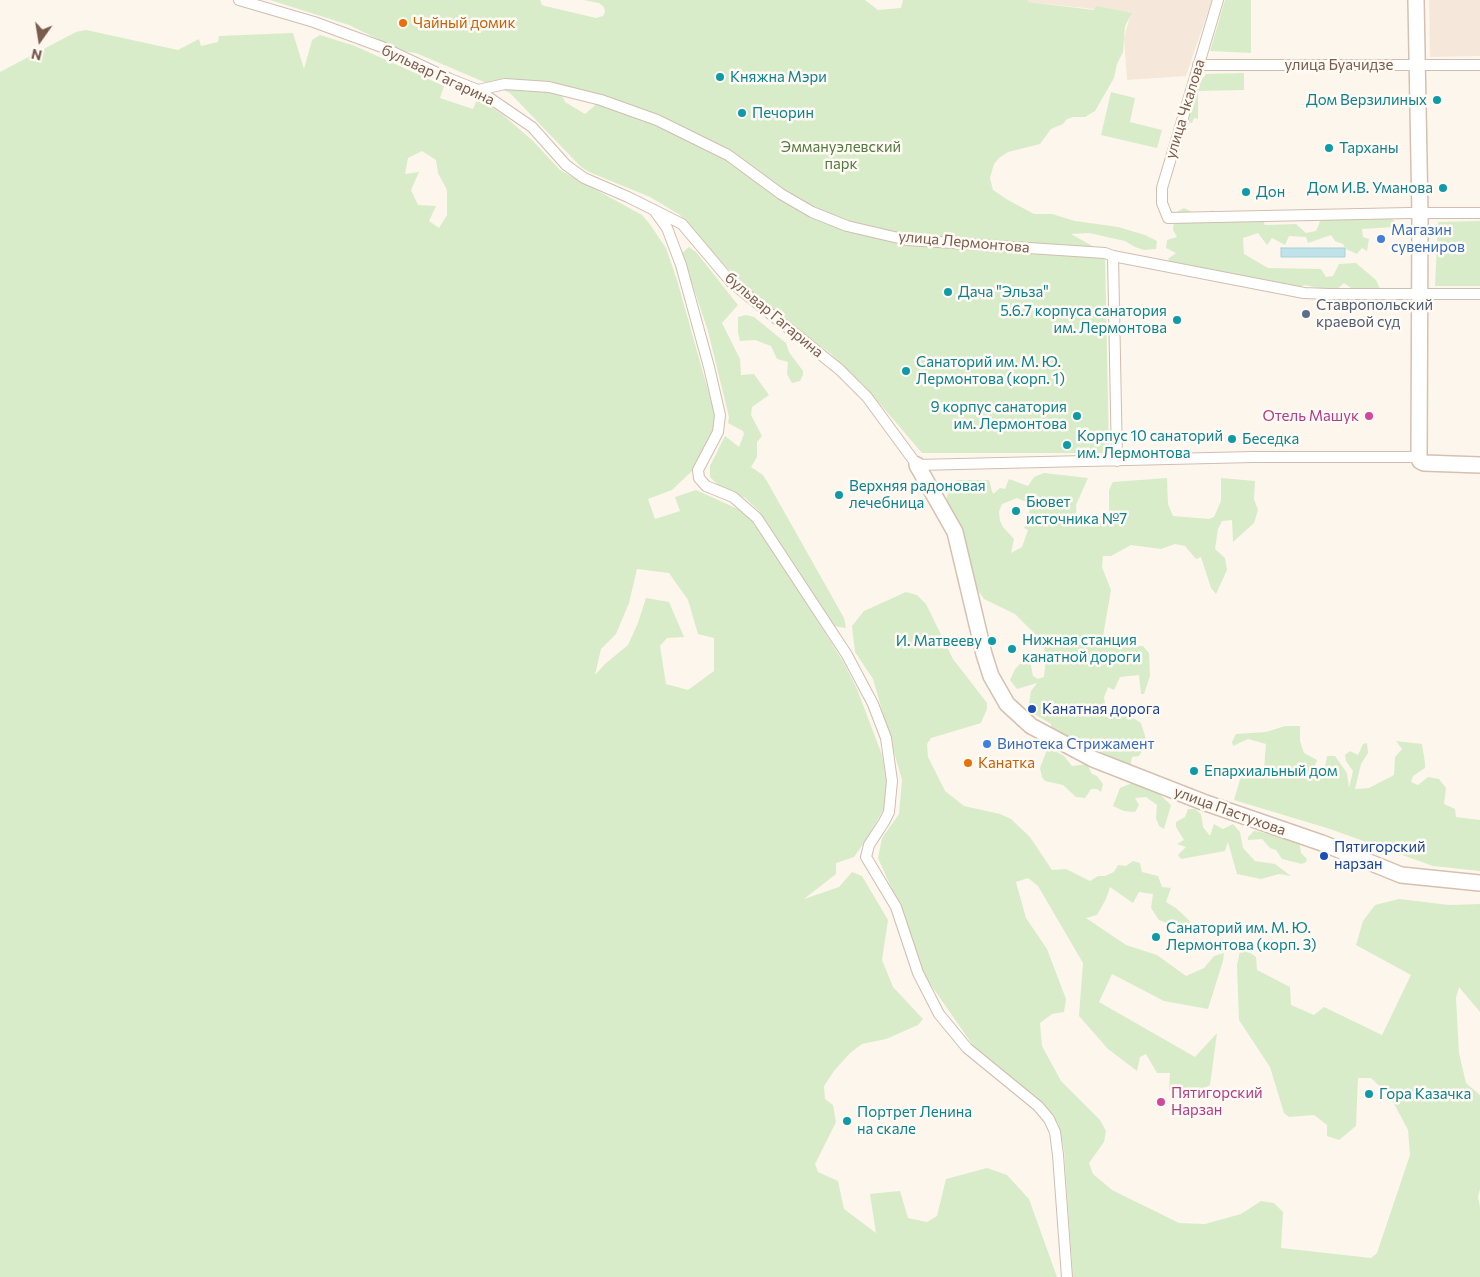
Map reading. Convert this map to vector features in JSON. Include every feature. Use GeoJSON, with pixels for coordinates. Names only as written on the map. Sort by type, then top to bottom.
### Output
{"type":"FeatureCollection","features":[{"type":"Feature","properties":{"kind":"street","name":"бульвар Гагарина"},"geometry":{"type":"LineString","coordinates":[[239,0],[314,22],[341,34],[382,48],[478,90],[532,127],[566,165],[584,178],[682,224],[731,282],[840,370],[867,397],[916,465],[955,532],[984,654],[1000,693]]}},
{"type":"Feature","properties":{"kind":"street","name":"улица Чкалова"},"geometry":{"type":"LineString","coordinates":[[1218,0],[1162,188],[1162,203],[1168,218],[1420,214]]}},
{"type":"Feature","properties":{"kind":"street"},"geometry":{"type":"LineString","coordinates":[[1416,0],[1422,460]]}},
{"type":"Feature","properties":{"kind":"street","name":"улица Буачидзе"},"geometry":{"type":"LineString","coordinates":[[1198,65],[1480,65]]}},
{"type":"Feature","properties":{"kind":"street","name":"улица Лермонтова"},"geometry":{"type":"LineString","coordinates":[[478,90],[505,84],[549,87],[601,100],[657,120],[728,155],[781,194],[812,212],[847,226],[907,240],[1105,252],[1113,256],[1304,293],[1480,294]]}},
{"type":"Feature","properties":{"kind":"street"},"geometry":{"type":"LineString","coordinates":[[653,209],[667,228],[681,266],[707,359],[720,415],[718,432],[698,470],[699,478],[706,486],[733,497],[757,518],[847,655],[873,704],[886,738],[892,781],[889,812],[869,845],[866,857],[896,907],[918,973],[940,1014],[967,1048],[1038,1106],[1055,1132],[1067,1277]]}},
{"type":"Feature","properties":{"kind":"street"},"geometry":{"type":"LineString","coordinates":[[1420,214],[1480,213]]}},
{"type":"Feature","properties":{"kind":"street"},"geometry":{"type":"LineString","coordinates":[[1113,256],[1116,461]]}},
{"type":"Feature","properties":{"kind":"street"},"geometry":{"type":"LineString","coordinates":[[916,465],[1252,457],[1422,460],[1480,465]]}},
{"type":"Feature","properties":{"kind":"street","name":"улица Пастухова"},"geometry":{"type":"LineString","coordinates":[[1000,693],[1012,710],[1031,726],[1085,755],[1111,766],[1203,802],[1322,843],[1401,875],[1480,883]]}},
{"type":"Feature","properties":{"kind":"shaded area"},"geometry":{"type":"Polygon","coordinates":[[[1028,0],[1212,0],[1186,76],[1127,80],[1124,38],[1131,13],[1028,2],[1028,0]]]}},
{"type":"Feature","properties":{"kind":"shaded area"},"geometry":{"type":"Polygon","coordinates":[[[1429,0],[1480,0],[1480,56],[1430,57],[1429,0]]]}},
{"type":"Feature","properties":{"kind":"green space","name":"Эммануэлевский парк"},"geometry":{"type":"Polygon","coordinates":[[[270,0],[540,0],[542,5],[545,6],[596,18],[603,16],[605,12],[604,7],[599,3],[584,0],[865,0],[878,10],[901,8],[903,0],[1028,0],[1028,2],[1094,10],[1096,6],[1132,13],[1125,26],[1123,52],[1117,64],[1114,78],[1095,111],[1085,117],[1067,119],[1063,124],[1051,129],[1040,144],[1008,152],[994,164],[990,178],[993,190],[1034,214],[1052,214],[1075,221],[1118,227],[1145,235],[1157,241],[1156,249],[1144,250],[1125,241],[1089,233],[1071,234],[1105,253],[1109,453],[922,453],[862,383],[856,380],[830,353],[776,315],[718,259],[680,215],[650,197],[581,167],[510,93],[416,53],[402,51],[349,25],[270,0]],[[561,93],[565,102],[585,114],[601,100],[561,93]]]}},
{"type":"Feature","properties":{"kind":"green space"},"geometry":{"type":"Polygon","coordinates":[[[1225,0],[1251,0],[1251,53],[1210,51],[1225,0]]]}},
{"type":"Feature","properties":{"kind":"green space"},"geometry":{"type":"Polygon","coordinates":[[[86,30],[178,50],[199,39],[201,46],[218,42],[219,36],[293,33],[304,69],[312,40],[320,35],[355,46],[444,86],[440,98],[473,109],[478,98],[503,115],[532,140],[560,170],[642,215],[649,223],[666,248],[677,280],[715,415],[713,432],[695,468],[672,490],[648,499],[655,519],[680,511],[675,497],[696,490],[738,509],[751,519],[763,534],[844,663],[857,689],[882,755],[886,778],[886,805],[854,857],[836,863],[836,874],[804,899],[839,887],[852,872],[862,876],[888,920],[882,960],[893,987],[923,1019],[918,1025],[886,1039],[862,1044],[850,1053],[834,1071],[824,1086],[825,1099],[833,1105],[836,1122],[815,1164],[818,1172],[838,1181],[844,1209],[876,1233],[870,1194],[900,1191],[908,1218],[927,1222],[937,1216],[946,1179],[987,1168],[1007,1175],[1029,1199],[1057,1277],[0,1277],[0,72],[76,32],[86,30]],[[422,151],[408,158],[405,174],[419,172],[411,190],[418,205],[436,206],[429,221],[439,228],[447,215],[447,190],[438,173],[436,160],[422,151]],[[637,569],[629,603],[616,634],[601,649],[595,675],[628,645],[646,598],[669,602],[684,637],[667,638],[660,646],[666,684],[688,690],[714,671],[714,638],[698,634],[688,600],[669,573],[637,569]]]}},
{"type":"Feature","properties":{"kind":"green space"},"geometry":{"type":"Polygon","coordinates":[[[1244,73],[1244,90],[1198,91],[1198,119],[1194,118],[1192,123],[1188,122],[1200,82],[1206,74],[1244,73]]]}},
{"type":"Feature","properties":{"kind":"green space"},"geometry":{"type":"Polygon","coordinates":[[[1111,92],[1135,98],[1130,122],[1162,130],[1157,148],[1101,135],[1111,92]]]}},
{"type":"Feature","properties":{"kind":"green space"},"geometry":{"type":"Polygon","coordinates":[[[1184,208],[1202,217],[1212,210],[1215,216],[1261,216],[1265,225],[1296,224],[1306,233],[1316,231],[1321,219],[1332,216],[1392,219],[1397,223],[1394,227],[1362,229],[1363,237],[1369,239],[1367,251],[1362,248],[1357,254],[1335,241],[1331,235],[1308,243],[1306,237],[1289,236],[1285,245],[1272,238],[1267,245],[1258,233],[1243,238],[1244,254],[1268,268],[1321,269],[1326,277],[1333,276],[1339,264],[1356,263],[1376,280],[1381,291],[1355,291],[1344,283],[1335,291],[1304,285],[1297,289],[1269,285],[1257,278],[1213,274],[1171,264],[1168,259],[1176,253],[1166,248],[1167,240],[1177,237],[1173,230],[1175,213],[1184,208]]]}},
{"type":"Feature","properties":{"kind":"green space"},"geometry":{"type":"Polygon","coordinates":[[[1480,221],[1480,286],[1435,286],[1438,222],[1480,221]]]}},
{"type":"Feature","properties":{"kind":"green space"},"geometry":{"type":"Polygon","coordinates":[[[689,247],[696,252],[738,305],[722,323],[740,359],[741,375],[754,374],[769,395],[752,407],[751,415],[762,436],[757,442],[757,457],[751,467],[763,475],[768,483],[844,618],[846,628],[833,626],[758,510],[745,498],[721,488],[710,477],[710,466],[725,436],[739,447],[744,434],[743,431],[728,423],[729,417],[708,331],[682,253],[689,247]]]}},
{"type":"Feature","properties":{"kind":"green space"},"geometry":{"type":"Polygon","coordinates":[[[746,315],[754,317],[786,343],[789,352],[803,371],[800,381],[792,383],[787,374],[788,362],[777,359],[771,346],[755,340],[740,341],[738,317],[746,315]]]}},
{"type":"Feature","properties":{"kind":"green space"},"geometry":{"type":"Polygon","coordinates":[[[1044,473],[1088,478],[1076,505],[1077,525],[1099,523],[1109,513],[1109,490],[1113,482],[1167,478],[1168,504],[1173,516],[1209,519],[1214,517],[1221,501],[1221,478],[1255,481],[1254,499],[1258,510],[1254,523],[1233,542],[1232,520],[1222,521],[1218,529],[1215,549],[1225,558],[1227,570],[1216,594],[1211,588],[1201,557],[1196,559],[1185,546],[1175,544],[1161,549],[1131,545],[1111,556],[1103,556],[1102,567],[1111,590],[1102,642],[1114,647],[1143,646],[1149,653],[1150,676],[1144,694],[1141,694],[1139,675],[1120,677],[1114,690],[1108,687],[1104,697],[1107,717],[1130,716],[1141,723],[1147,743],[1139,756],[1132,757],[1130,768],[1052,733],[1051,724],[1028,710],[1031,691],[1037,683],[1017,689],[1010,680],[1015,669],[1029,655],[1033,676],[1038,679],[1044,677],[1046,657],[1042,641],[1015,614],[984,599],[972,582],[946,501],[949,488],[956,480],[989,480],[993,494],[1000,488],[1005,489],[1009,479],[1028,486],[1034,477],[1044,473]],[[1017,498],[1002,504],[999,512],[1003,527],[1014,539],[1011,553],[1022,547],[1028,530],[1024,528],[1030,516],[1028,503],[1017,498]]]}},
{"type":"Feature","properties":{"kind":"green space"},"geometry":{"type":"Polygon","coordinates":[[[906,592],[917,595],[926,604],[953,659],[987,703],[987,709],[981,723],[931,738],[927,744],[928,757],[945,791],[964,806],[1000,814],[1011,819],[1030,837],[1052,870],[1066,869],[1090,881],[1098,876],[1105,876],[1114,872],[1118,865],[1126,866],[1133,861],[1140,863],[1142,872],[1158,876],[1162,887],[1171,888],[1166,902],[1176,908],[1196,927],[1195,934],[1159,920],[1151,908],[1153,894],[1139,892],[1133,903],[1110,887],[1097,915],[1086,918],[1126,945],[1157,955],[1186,976],[1204,968],[1214,956],[1224,953],[1208,1009],[1164,1001],[1112,974],[1099,1002],[1195,1057],[1217,1033],[1210,1085],[1191,1096],[1169,1090],[1170,1073],[1157,1073],[1146,1054],[1140,1057],[1137,1071],[1108,1049],[1079,1016],[1083,963],[1038,886],[1028,878],[1016,882],[1026,918],[1047,949],[1066,999],[1064,1012],[1052,1014],[1040,1023],[1042,1046],[1061,1081],[1100,1120],[1106,1131],[1104,1142],[1089,1163],[1093,1174],[1112,1190],[1179,1223],[1205,1224],[1241,1214],[1261,1201],[1274,1203],[1283,1212],[1281,1248],[1371,1258],[1377,1253],[1410,1155],[1408,1130],[1390,1096],[1371,1078],[1358,1078],[1356,1126],[1339,1140],[1327,1136],[1327,1125],[1314,1115],[1289,1117],[1284,1113],[1270,1067],[1239,1020],[1237,965],[1241,946],[1256,957],[1257,970],[1290,987],[1291,1005],[1314,1015],[1324,1007],[1382,1035],[1411,975],[1356,945],[1363,921],[1375,905],[1399,899],[1449,905],[1480,904],[1480,1012],[1459,987],[1456,998],[1459,1053],[1466,1083],[1480,1095],[1480,1189],[1478,1197],[1480,1207],[1480,1277],[1073,1277],[1064,1150],[1058,1123],[1041,1102],[974,1047],[924,975],[894,894],[878,858],[882,838],[899,814],[902,780],[873,679],[855,652],[852,626],[864,611],[906,592]]]}},
{"type":"Feature","properties":{"kind":"green space"},"geometry":{"type":"Polygon","coordinates":[[[1285,726],[1300,726],[1300,741],[1304,753],[1317,760],[1313,770],[1320,771],[1325,767],[1327,756],[1335,756],[1347,773],[1349,788],[1353,771],[1346,761],[1345,755],[1350,751],[1358,755],[1363,744],[1367,743],[1368,753],[1361,764],[1355,789],[1369,788],[1394,775],[1395,757],[1402,749],[1396,741],[1422,744],[1425,768],[1413,776],[1411,782],[1418,785],[1428,777],[1439,779],[1446,788],[1444,804],[1455,809],[1456,817],[1480,820],[1480,871],[1433,866],[1330,829],[1234,800],[1242,773],[1257,768],[1264,770],[1266,744],[1248,739],[1233,746],[1232,742],[1236,734],[1266,732],[1285,726]]]}},
{"type":"Feature","properties":{"kind":"green space"},"geometry":{"type":"Polygon","coordinates":[[[1048,747],[1064,756],[1072,766],[1087,764],[1092,774],[1097,776],[1103,784],[1101,792],[1097,789],[1091,789],[1085,798],[1076,797],[1063,785],[1045,781],[1040,768],[1048,747]]]}},
{"type":"Feature","properties":{"kind":"green space"},"geometry":{"type":"Polygon","coordinates":[[[1132,783],[1145,786],[1157,792],[1171,805],[1164,829],[1159,826],[1156,818],[1157,805],[1146,797],[1135,798],[1139,805],[1135,812],[1124,811],[1113,806],[1120,788],[1132,783]]]}},
{"type":"Feature","properties":{"kind":"green space"},"geometry":{"type":"Polygon","coordinates":[[[1188,809],[1195,809],[1201,814],[1203,827],[1210,836],[1214,824],[1223,829],[1233,824],[1240,832],[1243,848],[1255,861],[1275,864],[1291,876],[1279,874],[1261,879],[1237,874],[1228,842],[1225,851],[1181,859],[1178,855],[1186,847],[1177,844],[1184,840],[1176,827],[1176,822],[1185,817],[1188,809]]]}},
{"type":"Feature","properties":{"kind":"green space"},"geometry":{"type":"Polygon","coordinates":[[[1254,831],[1298,842],[1301,853],[1307,859],[1306,862],[1302,864],[1282,859],[1276,850],[1270,848],[1262,839],[1248,840],[1248,837],[1254,831]]]}},
{"type":"Feature","properties":{"kind":"water"},"geometry":{"type":"Polygon","coordinates":[[[1281,248],[1345,248],[1345,257],[1281,257],[1281,248]]]}},
{"type":"Feature","properties":{"kind":"place","name":"Чайный домик"},"geometry":{"type":"Point","coordinates":[403,23]}},
{"type":"Feature","properties":{"kind":"place","name":"Княжна Мэри"},"geometry":{"type":"Point","coordinates":[720,77]}},
{"type":"Feature","properties":{"kind":"place","name":"Дом Верзилиных"},"geometry":{"type":"Point","coordinates":[1437,100]}},
{"type":"Feature","properties":{"kind":"place","name":"Печорин"},"geometry":{"type":"Point","coordinates":[742,113]}},
{"type":"Feature","properties":{"kind":"place","name":"Тарханы"},"geometry":{"type":"Point","coordinates":[1329,148]}},
{"type":"Feature","properties":{"kind":"place","name":"Дом И.В. Уманова"},"geometry":{"type":"Point","coordinates":[1443,188]}},
{"type":"Feature","properties":{"kind":"place","name":"Дон"},"geometry":{"type":"Point","coordinates":[1246,192]}},
{"type":"Feature","properties":{"kind":"place","name":"Магазин сувениров"},"geometry":{"type":"Point","coordinates":[1381,239]}},
{"type":"Feature","properties":{"kind":"place","name":"Дача \"Эльза\""},"geometry":{"type":"Point","coordinates":[948,292]}},
{"type":"Feature","properties":{"kind":"place","name":"Ставропольский краевой суд"},"geometry":{"type":"Point","coordinates":[1306,314]}},
{"type":"Feature","properties":{"kind":"place","name":"5.6.7 корпуса санатория им. Лермонтова"},"geometry":{"type":"Point","coordinates":[1177,320]}},
{"type":"Feature","properties":{"kind":"place","name":"Санаторий им. М. Ю. Лермонтова (корп. 1)"},"geometry":{"type":"Point","coordinates":[906,371]}},
{"type":"Feature","properties":{"kind":"place","name":"9 корпус санатория им. Лермонтова"},"geometry":{"type":"Point","coordinates":[1077,416]}},
{"type":"Feature","properties":{"kind":"place","name":"Отель Машук"},"geometry":{"type":"Point","coordinates":[1369,416]}},
{"type":"Feature","properties":{"kind":"place","name":"Беседка"},"geometry":{"type":"Point","coordinates":[1232,439]}},
{"type":"Feature","properties":{"kind":"place","name":"Корпус 10 санаторий им. Лермонтова"},"geometry":{"type":"Point","coordinates":[1067,445]}},
{"type":"Feature","properties":{"kind":"place","name":"Верхняя радоновая лечебница"},"geometry":{"type":"Point","coordinates":[839,495]}},
{"type":"Feature","properties":{"kind":"place","name":"Бювет источника №7"},"geometry":{"type":"Point","coordinates":[1016,511]}},
{"type":"Feature","properties":{"kind":"place","name":"И. Матвееву"},"geometry":{"type":"Point","coordinates":[992,641]}},
{"type":"Feature","properties":{"kind":"place","name":"Нижная станция канатной дороги"},"geometry":{"type":"Point","coordinates":[1012,649]}},
{"type":"Feature","properties":{"kind":"place","name":"Канатная дорога"},"geometry":{"type":"Point","coordinates":[1032,709]}},
{"type":"Feature","properties":{"kind":"place","name":"Винотека Стрижамент"},"geometry":{"type":"Point","coordinates":[987,744]}},
{"type":"Feature","properties":{"kind":"place","name":"Канатка"},"geometry":{"type":"Point","coordinates":[968,763]}},
{"type":"Feature","properties":{"kind":"place","name":"Епархиальный дом"},"geometry":{"type":"Point","coordinates":[1194,771]}},
{"type":"Feature","properties":{"kind":"place","name":"Пятигорский нарзан"},"geometry":{"type":"Point","coordinates":[1324,856]}},
{"type":"Feature","properties":{"kind":"place","name":"Санаторий им. М. Ю. Лермонтова (корп. 3)"},"geometry":{"type":"Point","coordinates":[1156,937]}},
{"type":"Feature","properties":{"kind":"place","name":"Гора Казачка"},"geometry":{"type":"Point","coordinates":[1369,1094]}},
{"type":"Feature","properties":{"kind":"place","name":"Пятигорский Нарзан"},"geometry":{"type":"Point","coordinates":[1161,1102]}},
{"type":"Feature","properties":{"kind":"place","name":"Портрет Ленина на скале"},"geometry":{"type":"Point","coordinates":[847,1121]}}]}
